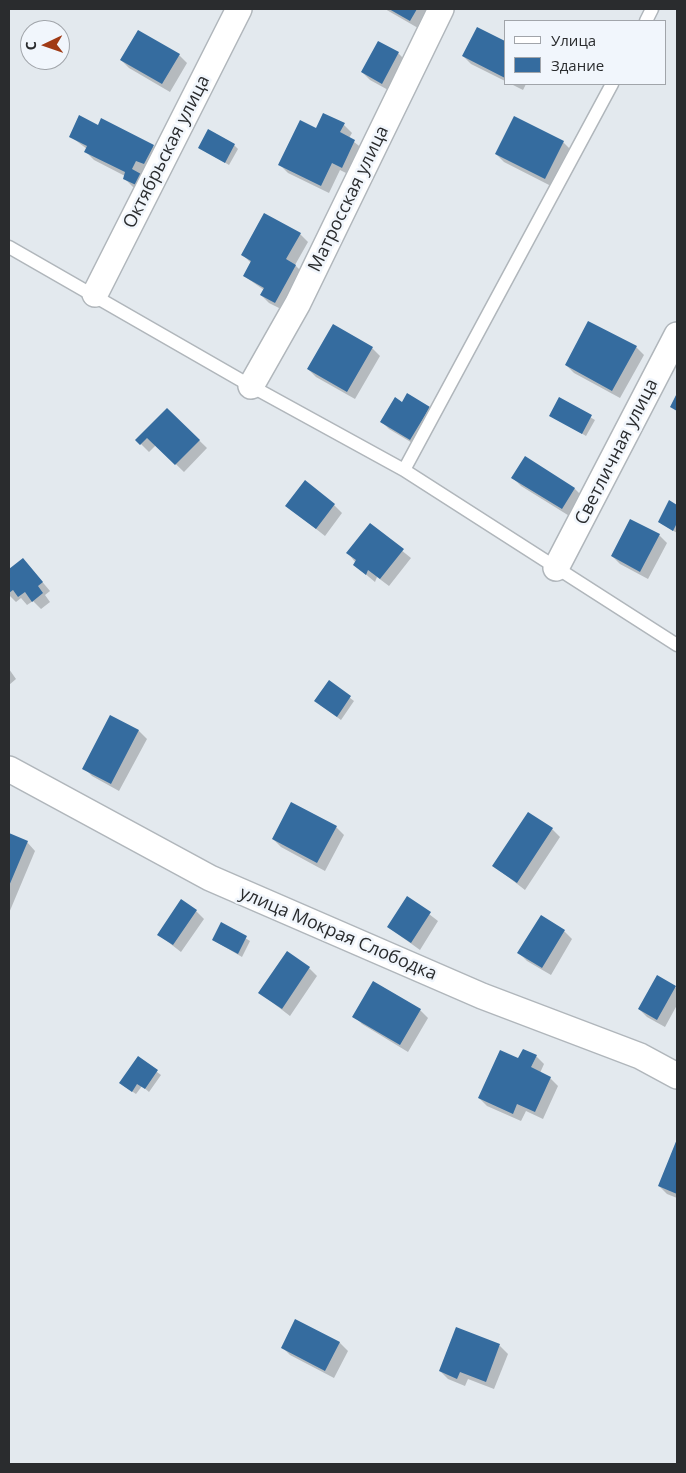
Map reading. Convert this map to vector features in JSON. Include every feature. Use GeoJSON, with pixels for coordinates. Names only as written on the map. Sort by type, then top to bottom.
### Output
{"type":"FeatureCollection","features":[{"type":"Feature","properties":{"kind":"street","name":"Октябрьская улица"},"geometry":{"type":"LineString","coordinates":[[95,294],[239,9]]}},
{"type":"Feature","properties":{"kind":"street","name":"Матросская улица"},"geometry":{"type":"LineString","coordinates":[[251,386],[298,303],[441,9]]}},
{"type":"Feature","properties":{"kind":"street","name":"Светличная улица"},"geometry":{"type":"LineString","coordinates":[[556,568],[677,335]]}},
{"type":"Feature","properties":{"kind":"street","name":"улица Мокрая Слободка"},"geometry":{"type":"LineString","coordinates":[[9,769],[210,878],[482,996],[640,1056],[677,1076]]}},
{"type":"Feature","properties":{"kind":"lane"},"geometry":{"type":"LineString","coordinates":[[404,470],[611,85]]}},
{"type":"Feature","properties":{"kind":"lane"},"geometry":{"type":"LineString","coordinates":[[9,247],[95,294],[251,386],[404,470],[556,568],[607,598],[677,645]]}},
{"type":"Feature","properties":{"kind":"building"},"geometry":{"type":"Polygon","coordinates":[[[389,9],[417,9],[410,21],[389,9]]]}},
{"type":"Feature","properties":{"kind":"building"},"geometry":{"type":"Polygon","coordinates":[[[477,27],[503,40],[503,77],[462,56],[477,27]]]}},
{"type":"Feature","properties":{"kind":"building"},"geometry":{"type":"Polygon","coordinates":[[[138,30],[180,54],[162,84],[120,60],[138,30]]]}},
{"type":"Feature","properties":{"kind":"building"},"geometry":{"type":"Polygon","coordinates":[[[378,41],[399,52],[382,84],[361,72],[378,41]]]}},
{"type":"Feature","properties":{"kind":"building"},"geometry":{"type":"Polygon","coordinates":[[[323,113],[345,123],[340,132],[355,140],[342,168],[332,163],[321,186],[278,165],[300,120],[316,128],[323,113]]]}},
{"type":"Feature","properties":{"kind":"building"},"geometry":{"type":"Polygon","coordinates":[[[79,115],[98,125],[101,118],[154,145],[144,164],[136,161],[132,169],[141,174],[136,185],[123,179],[125,172],[84,152],[87,146],[69,137],[79,115]]]}},
{"type":"Feature","properties":{"kind":"building"},"geometry":{"type":"Polygon","coordinates":[[[514,116],[564,141],[545,179],[495,154],[514,116]]]}},
{"type":"Feature","properties":{"kind":"building"},"geometry":{"type":"Polygon","coordinates":[[[208,129],[235,144],[225,163],[198,148],[208,129]]]}},
{"type":"Feature","properties":{"kind":"building"},"geometry":{"type":"Polygon","coordinates":[[[264,213],[301,233],[286,259],[296,265],[275,303],[260,295],[264,288],[243,276],[251,261],[241,255],[264,213]]]}},
{"type":"Feature","properties":{"kind":"building"},"geometry":{"type":"Polygon","coordinates":[[[588,321],[637,346],[612,391],[565,365],[588,321]]]}},
{"type":"Feature","properties":{"kind":"building"},"geometry":{"type":"Polygon","coordinates":[[[333,324],[373,347],[347,392],[307,369],[333,324]]]}},
{"type":"Feature","properties":{"kind":"building"},"geometry":{"type":"Polygon","coordinates":[[[407,393],[430,407],[410,440],[380,422],[395,397],[402,402],[407,393]]]}},
{"type":"Feature","properties":{"kind":"building"},"geometry":{"type":"Polygon","coordinates":[[[677,393],[677,411],[670,407],[677,393]]]}},
{"type":"Feature","properties":{"kind":"building"},"geometry":{"type":"Polygon","coordinates":[[[559,397],[592,415],[582,434],[549,416],[559,397]]]}},
{"type":"Feature","properties":{"kind":"building"},"geometry":{"type":"Polygon","coordinates":[[[167,408],[200,440],[175,465],[147,438],[140,445],[135,440],[167,408]]]}},
{"type":"Feature","properties":{"kind":"building"},"geometry":{"type":"Polygon","coordinates":[[[525,456],[575,488],[562,509],[511,478],[525,456]]]}},
{"type":"Feature","properties":{"kind":"building"},"geometry":{"type":"Polygon","coordinates":[[[305,480],[335,504],[316,529],[285,506],[305,480]]]}},
{"type":"Feature","properties":{"kind":"building"},"geometry":{"type":"Polygon","coordinates":[[[669,500],[677,505],[677,523],[673,531],[658,522],[669,500]]]}},
{"type":"Feature","properties":{"kind":"building"},"geometry":{"type":"Polygon","coordinates":[[[630,519],[660,534],[640,572],[611,556],[630,519]]]}},
{"type":"Feature","properties":{"kind":"building"},"geometry":{"type":"Polygon","coordinates":[[[370,523],[404,549],[380,579],[368,570],[366,575],[353,565],[356,560],[346,553],[370,523]]]}},
{"type":"Feature","properties":{"kind":"building"},"geometry":{"type":"Polygon","coordinates":[[[23,558],[43,582],[38,586],[43,593],[32,602],[25,592],[18,597],[13,590],[9,593],[9,569],[23,558]]]}},
{"type":"Feature","properties":{"kind":"building"},"geometry":{"type":"Polygon","coordinates":[[[329,680],[351,696],[337,717],[314,701],[329,680]]]}},
{"type":"Feature","properties":{"kind":"building"},"geometry":{"type":"Polygon","coordinates":[[[110,715],[139,730],[111,784],[82,769],[110,715]]]}},
{"type":"Feature","properties":{"kind":"building"},"geometry":{"type":"Polygon","coordinates":[[[291,802],[337,826],[317,863],[272,839],[291,802]]]}},
{"type":"Feature","properties":{"kind":"building"},"geometry":{"type":"Polygon","coordinates":[[[528,812],[553,828],[517,883],[492,866],[528,812]]]}},
{"type":"Feature","properties":{"kind":"building"},"geometry":{"type":"Polygon","coordinates":[[[9,833],[28,841],[9,886],[9,833]]]}},
{"type":"Feature","properties":{"kind":"building"},"geometry":{"type":"Polygon","coordinates":[[[407,896],[431,912],[411,943],[387,927],[407,896]]]}},
{"type":"Feature","properties":{"kind":"building"},"geometry":{"type":"Polygon","coordinates":[[[181,899],[197,910],[173,945],[157,935],[181,899]]]}},
{"type":"Feature","properties":{"kind":"building"},"geometry":{"type":"Polygon","coordinates":[[[541,915],[565,930],[542,968],[517,953],[541,915]]]}},
{"type":"Feature","properties":{"kind":"building"},"geometry":{"type":"Polygon","coordinates":[[[221,922],[247,936],[238,954],[212,940],[221,922]]]}},
{"type":"Feature","properties":{"kind":"building"},"geometry":{"type":"Polygon","coordinates":[[[287,951],[310,967],[282,1009],[258,993],[287,951]]]}},
{"type":"Feature","properties":{"kind":"building"},"geometry":{"type":"Polygon","coordinates":[[[657,975],[676,986],[657,1020],[638,1009],[657,975]]]}},
{"type":"Feature","properties":{"kind":"building"},"geometry":{"type":"Polygon","coordinates":[[[373,981],[421,1009],[400,1045],[352,1017],[373,981]]]}},
{"type":"Feature","properties":{"kind":"building"},"geometry":{"type":"Polygon","coordinates":[[[523,1049],[537,1055],[531,1067],[551,1077],[535,1112],[517,1104],[513,1114],[478,1098],[500,1050],[518,1058],[523,1049]]]}},
{"type":"Feature","properties":{"kind":"building"},"geometry":{"type":"Polygon","coordinates":[[[138,1056],[158,1070],[145,1089],[137,1084],[132,1092],[119,1083],[138,1056]]]}},
{"type":"Feature","properties":{"kind":"building"},"geometry":{"type":"Polygon","coordinates":[[[677,1139],[677,1194],[658,1186],[677,1139]]]}},
{"type":"Feature","properties":{"kind":"building"},"geometry":{"type":"Polygon","coordinates":[[[295,1319],[340,1342],[325,1371],[281,1348],[295,1319]]]}},
{"type":"Feature","properties":{"kind":"building"},"geometry":{"type":"Polygon","coordinates":[[[456,1327],[500,1344],[486,1382],[460,1372],[457,1379],[439,1371],[456,1327]]]}}]}
